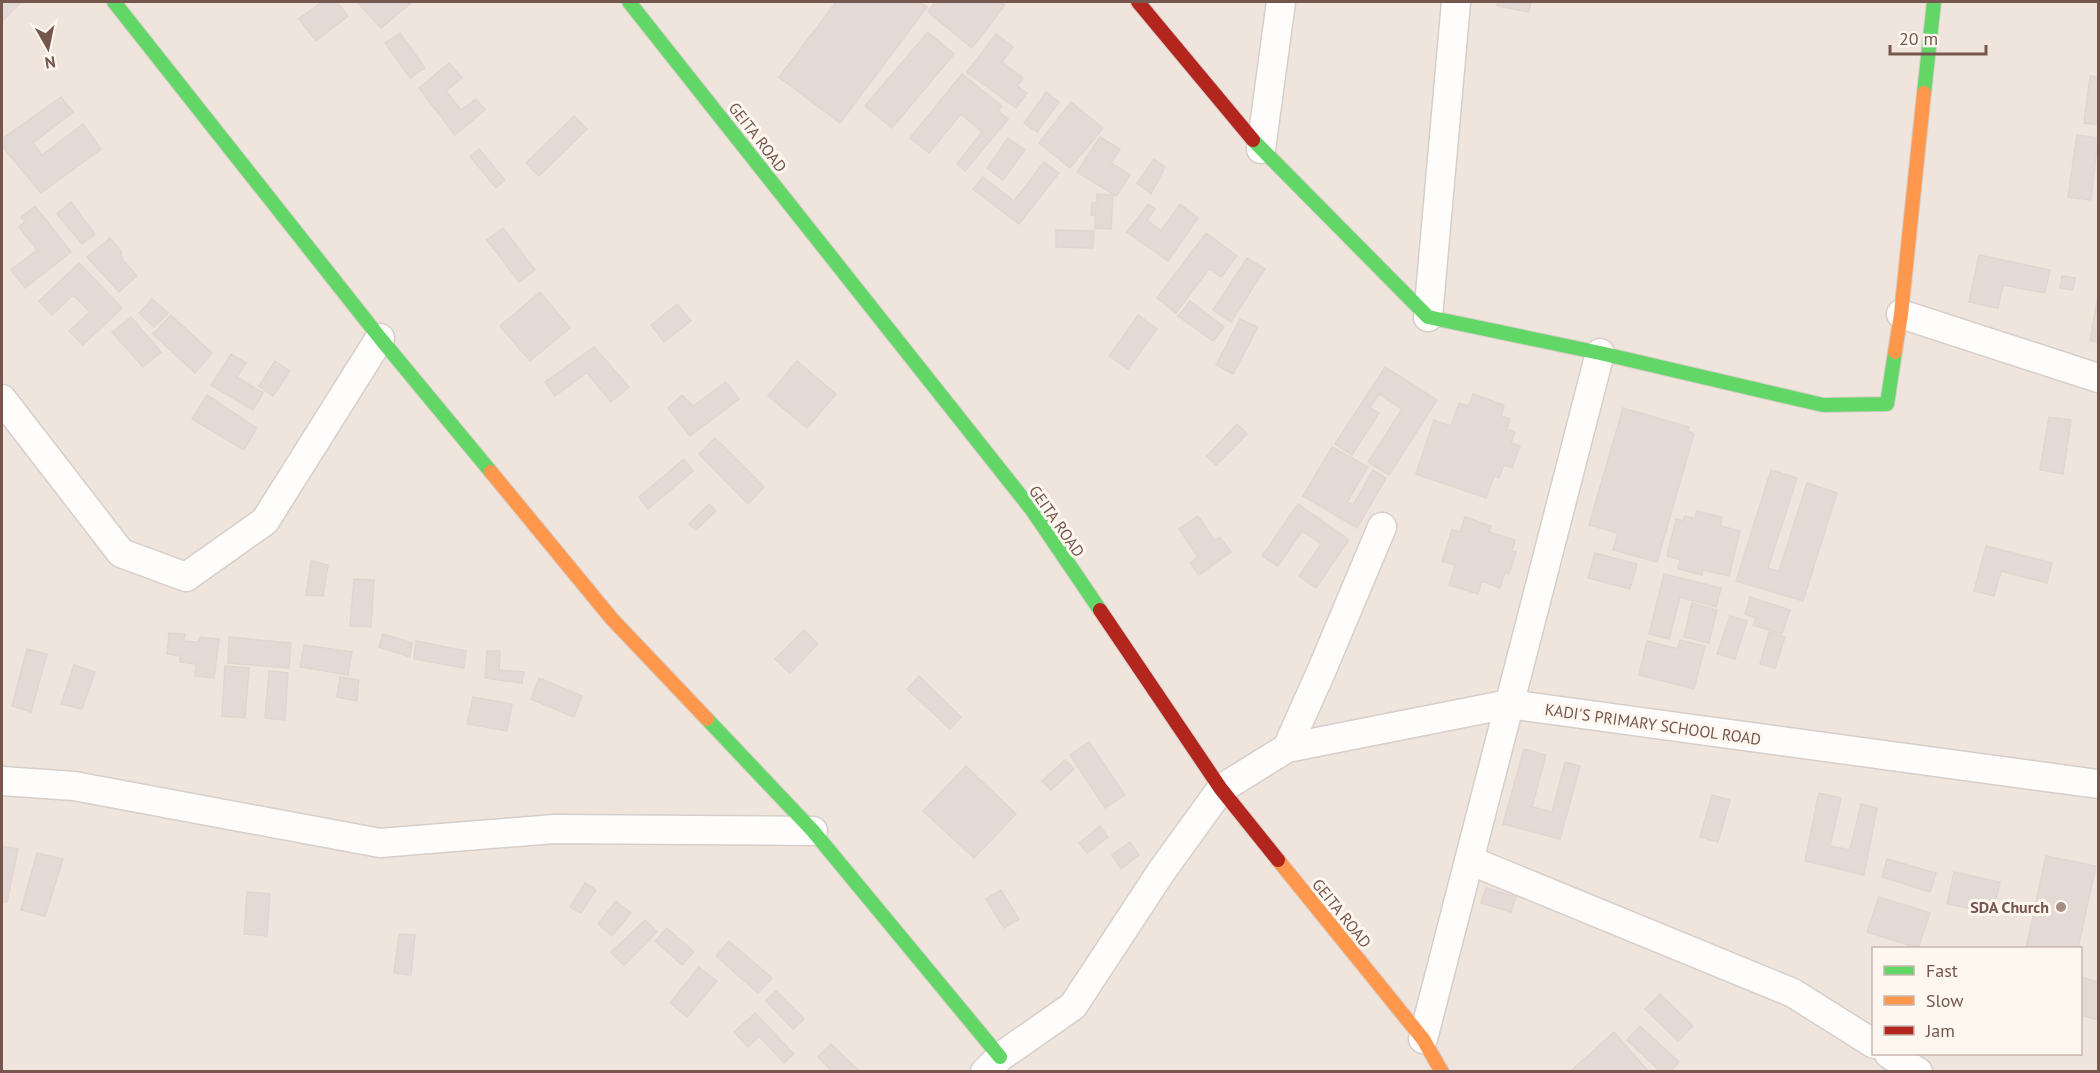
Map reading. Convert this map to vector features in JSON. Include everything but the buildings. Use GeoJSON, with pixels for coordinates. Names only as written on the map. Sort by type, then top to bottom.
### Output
{"type":"FeatureCollection","features":[{"type":"Feature","properties":{"kind":"street"},"geometry":{"type":"LineString","coordinates":[[114,2],[380,338],[612,618],[813,831],[992,1064],[1073,1006],[1161,872],[1221,789]]}},
{"type":"Feature","properties":{"kind":"street","name":"GEITA ROAD"},"geometry":{"type":"LineString","coordinates":[[629,2],[1032,510],[1221,789],[1423,1039],[1442,1071]]}},
{"type":"Feature","properties":{"kind":"street"},"geometry":{"type":"LineString","coordinates":[[1138,2],[1261,149],[1428,317],[1600,353],[1823,405],[1887,404],[1901,314],[1934,2]]}},
{"type":"Feature","properties":{"kind":"street"},"geometry":{"type":"LineString","coordinates":[[1261,149],[1281,2]]}},
{"type":"Feature","properties":{"kind":"street"},"geometry":{"type":"LineString","coordinates":[[1428,317],[1456,2]]}},
{"type":"Feature","properties":{"kind":"street"},"geometry":{"type":"LineString","coordinates":[[1901,314],[2098,378]]}},
{"type":"Feature","properties":{"kind":"street"},"geometry":{"type":"LineString","coordinates":[[2,399],[121,553],[186,577],[265,521],[380,338]]}},
{"type":"Feature","properties":{"kind":"street"},"geometry":{"type":"LineString","coordinates":[[1423,1039],[1600,353]]}},
{"type":"Feature","properties":{"kind":"street"},"geometry":{"type":"LineString","coordinates":[[1287,748],[1382,527]]}},
{"type":"Feature","properties":{"kind":"street","name":"KADI'S PRIMARY SCHOOL ROAD"},"geometry":{"type":"LineString","coordinates":[[1221,789],[1287,748],[1509,704],[2098,784]]}},
{"type":"Feature","properties":{"kind":"street"},"geometry":{"type":"LineString","coordinates":[[2,780],[74,786],[380,843],[554,829],[813,831]]}},
{"type":"Feature","properties":{"kind":"street"},"geometry":{"type":"LineString","coordinates":[[1469,860],[1793,993],[1872,1043]]}},
{"type":"Feature","properties":{"kind":"street"},"geometry":{"type":"LineString","coordinates":[[1892,1055],[1918,1071]]}},
{"type":"Feature","properties":{"kind":"shaded area"},"geometry":{"type":"Polygon","coordinates":[[[2,2],[2098,2],[2098,1071],[2,1072],[2,2]]]}},
{"type":"Feature","properties":{"kind":"traffic: fast"},"geometry":{"type":"LineString","coordinates":[[114,2],[380,338],[491,472]]}},
{"type":"Feature","properties":{"kind":"traffic: fast"},"geometry":{"type":"LineString","coordinates":[[629,2],[1032,510],[1100,610]]}},
{"type":"Feature","properties":{"kind":"traffic: fast"},"geometry":{"type":"LineString","coordinates":[[1924,93],[1934,2]]}},
{"type":"Feature","properties":{"kind":"traffic: fast"},"geometry":{"type":"LineString","coordinates":[[1253,140],[1428,317],[1600,353],[1823,405],[1887,404],[1895,352]]}},
{"type":"Feature","properties":{"kind":"traffic: fast"},"geometry":{"type":"LineString","coordinates":[[707,719],[813,831],[1000,1057]]}},
{"type":"Feature","properties":{"kind":"traffic: slow"},"geometry":{"type":"LineString","coordinates":[[1895,352],[1924,93]]}},
{"type":"Feature","properties":{"kind":"traffic: slow"},"geometry":{"type":"LineString","coordinates":[[491,472],[612,619],[707,719]]}},
{"type":"Feature","properties":{"kind":"traffic: slow"},"geometry":{"type":"LineString","coordinates":[[1278,860],[1423,1039],[1442,1072]]}},
{"type":"Feature","properties":{"kind":"traffic: jam"},"geometry":{"type":"LineString","coordinates":[[1138,2],[1253,140]]}},
{"type":"Feature","properties":{"kind":"traffic: jam"},"geometry":{"type":"LineString","coordinates":[[1100,610],[1221,789],[1278,860]]}},
{"type":"Feature","properties":{"kind":"place","name":"SDA Church"},"geometry":{"type":"Point","coordinates":[2061,907]}}]}
